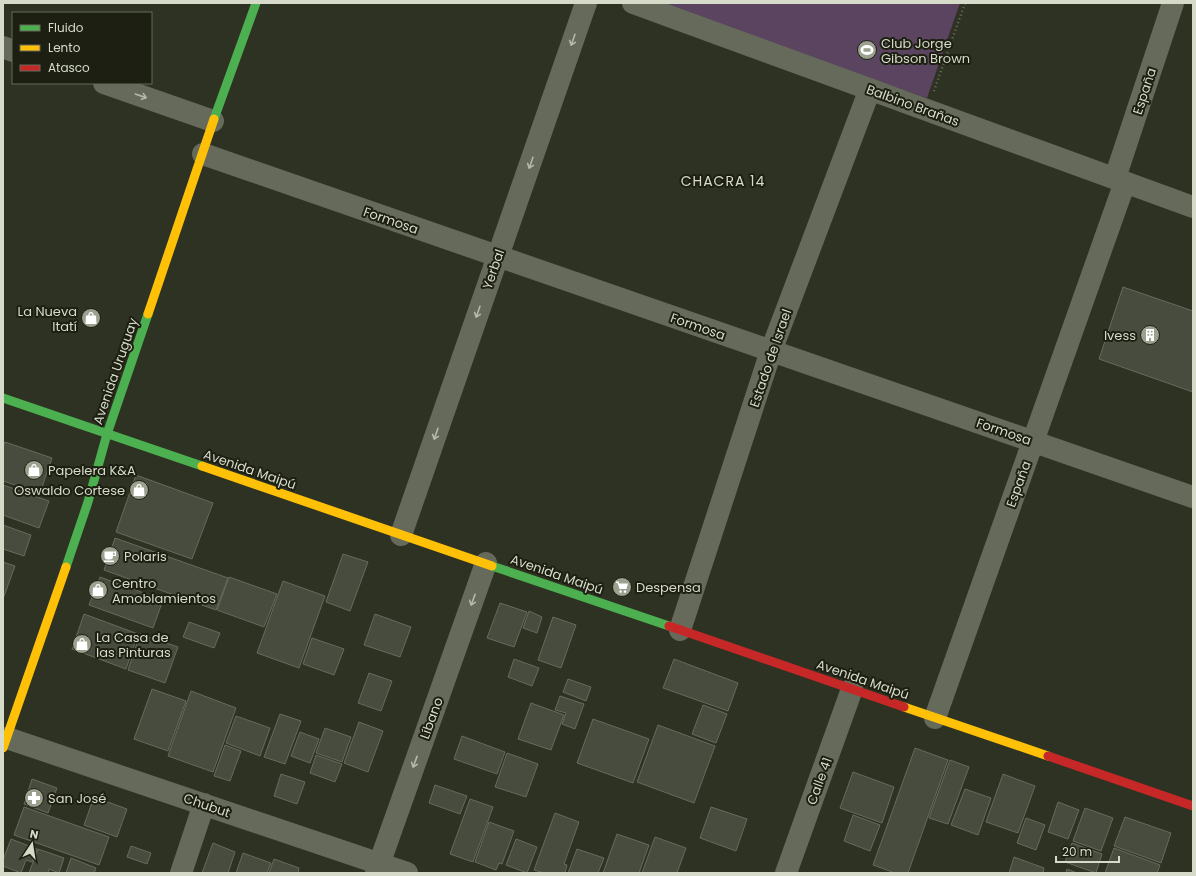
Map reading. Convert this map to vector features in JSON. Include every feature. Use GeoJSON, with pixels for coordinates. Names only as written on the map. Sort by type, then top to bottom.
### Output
{"type":"FeatureCollection","features":[{"type":"Feature","properties":{"kind":"main road","name":"Avenida Uruguay"},"geometry":{"type":"LineString","coordinates":[[5,743],[88,502],[108,434],[202,154],[256,3]]}},
{"type":"Feature","properties":{"kind":"main road","name":"Avenida Maipú"},"geometry":{"type":"LineString","coordinates":[[3,398],[1193,806]]}},
{"type":"Feature","properties":{"kind":"street","name":"Yerbal"},"geometry":{"type":"LineString","coordinates":[[401,535],[586,3]]}},
{"type":"Feature","properties":{"kind":"street","name":"Balbino Brañas"},"geometry":{"type":"LineString","coordinates":[[633,3],[1193,207]]}},
{"type":"Feature","properties":{"kind":"street","name":"España"},"geometry":{"type":"LineString","coordinates":[[935,718],[1033,441],[1120,180],[1173,3]]}},
{"type":"Feature","properties":{"kind":"street"},"geometry":{"type":"LineString","coordinates":[[107,84],[213,122]]}},
{"type":"Feature","properties":{"kind":"street","name":"Estado de Israel"},"geometry":{"type":"LineString","coordinates":[[680,630],[771,351],[870,89]]}},
{"type":"Feature","properties":{"kind":"street","name":"Formosa"},"geometry":{"type":"LineString","coordinates":[[202,154],[1193,497]]}},
{"type":"Feature","properties":{"kind":"street","name":"Líbano"},"geometry":{"type":"LineString","coordinates":[[378,868],[486,563]]}},
{"type":"Feature","properties":{"kind":"street","name":"Calle 41"},"geometry":{"type":"LineString","coordinates":[[786,873],[852,689]]}},
{"type":"Feature","properties":{"kind":"street","name":"Chubut"},"geometry":{"type":"LineString","coordinates":[[5,743],[204,804],[378,868],[407,873]]}},
{"type":"Feature","properties":{"kind":"street"},"geometry":{"type":"LineString","coordinates":[[181,873],[204,804]]}},
{"type":"Feature","properties":{"kind":"path"},"geometry":{"type":"LineString","coordinates":[[927,110],[965,3]]}},
{"type":"Feature","properties":{"kind":"shaded area","name":"Club Jorge Gibson Brown"},"geometry":{"type":"Polygon","coordinates":[[[652,3],[960,3],[927,98],[652,3]]]}},
{"type":"Feature","properties":{"kind":"building","name":"Ivess"},"geometry":{"type":"Polygon","coordinates":[[[1123,287],[1193,311],[1193,392],[1099,359],[1123,287]]]}},
{"type":"Feature","properties":{"kind":"building"},"geometry":{"type":"Polygon","coordinates":[[[5,442],[52,458],[40,493],[3,481],[3,447],[5,442]]]}},
{"type":"Feature","properties":{"kind":"building"},"geometry":{"type":"Polygon","coordinates":[[[136,475],[213,503],[192,559],[116,532],[136,475]]]}},
{"type":"Feature","properties":{"kind":"building"},"geometry":{"type":"Polygon","coordinates":[[[3,485],[49,501],[39,528],[3,515],[3,485]]]}},
{"type":"Feature","properties":{"kind":"building"},"geometry":{"type":"Polygon","coordinates":[[[3,525],[31,535],[24,556],[3,549],[3,525]]]}},
{"type":"Feature","properties":{"kind":"building"},"geometry":{"type":"Polygon","coordinates":[[[115,538],[228,578],[216,610],[104,570],[115,538]]]}},
{"type":"Feature","properties":{"kind":"building"},"geometry":{"type":"Polygon","coordinates":[[[343,554],[368,562],[350,611],[326,602],[343,554]]]}},
{"type":"Feature","properties":{"kind":"building"},"geometry":{"type":"Polygon","coordinates":[[[3,562],[15,566],[3,599],[3,562]]]}},
{"type":"Feature","properties":{"kind":"building"},"geometry":{"type":"Polygon","coordinates":[[[100,577],[163,600],[153,628],[89,605],[100,577]]]}},
{"type":"Feature","properties":{"kind":"building"},"geometry":{"type":"Polygon","coordinates":[[[229,577],[277,594],[264,627],[217,610],[229,577]]]}},
{"type":"Feature","properties":{"kind":"building"},"geometry":{"type":"Polygon","coordinates":[[[283,581],[325,596],[299,668],[257,653],[283,581]]]}},
{"type":"Feature","properties":{"kind":"building"},"geometry":{"type":"Polygon","coordinates":[[[500,603],[527,612],[514,647],[487,638],[500,603]]]}},
{"type":"Feature","properties":{"kind":"building"},"geometry":{"type":"Polygon","coordinates":[[[529,611],[542,617],[537,633],[523,628],[529,611]]]}},
{"type":"Feature","properties":{"kind":"building"},"geometry":{"type":"Polygon","coordinates":[[[84,614],[138,634],[126,669],[72,649],[84,614]]]}},
{"type":"Feature","properties":{"kind":"building"},"geometry":{"type":"Polygon","coordinates":[[[375,614],[411,627],[400,657],[364,645],[375,614]]]}},
{"type":"Feature","properties":{"kind":"building"},"geometry":{"type":"Polygon","coordinates":[[[553,617],[576,625],[561,668],[538,660],[553,617]]]}},
{"type":"Feature","properties":{"kind":"building"},"geometry":{"type":"Polygon","coordinates":[[[189,622],[220,633],[214,648],[183,637],[189,622]]]}},
{"type":"Feature","properties":{"kind":"building"},"geometry":{"type":"Polygon","coordinates":[[[140,634],[178,647],[165,683],[128,670],[140,634]]]}},
{"type":"Feature","properties":{"kind":"building"},"geometry":{"type":"Polygon","coordinates":[[[312,638],[344,649],[334,675],[303,664],[312,638]]]}},
{"type":"Feature","properties":{"kind":"building"},"geometry":{"type":"Polygon","coordinates":[[[514,659],[539,668],[532,686],[508,677],[514,659]]]}},
{"type":"Feature","properties":{"kind":"building"},"geometry":{"type":"Polygon","coordinates":[[[674,659],[738,683],[728,711],[663,688],[674,659]]]}},
{"type":"Feature","properties":{"kind":"building"},"geometry":{"type":"Polygon","coordinates":[[[369,673],[392,681],[381,711],[358,703],[369,673]]]}},
{"type":"Feature","properties":{"kind":"building"},"geometry":{"type":"Polygon","coordinates":[[[568,679],[591,687],[586,701],[563,692],[568,679]]]}},
{"type":"Feature","properties":{"kind":"building"},"geometry":{"type":"Polygon","coordinates":[[[152,689],[186,701],[168,751],[134,739],[152,689]]]}},
{"type":"Feature","properties":{"kind":"building"},"geometry":{"type":"Polygon","coordinates":[[[191,691],[236,708],[213,772],[168,756],[191,691]]]}},
{"type":"Feature","properties":{"kind":"building"},"geometry":{"type":"Polygon","coordinates":[[[560,696],[584,704],[575,729],[562,724],[566,713],[555,710],[560,696]]]}},
{"type":"Feature","properties":{"kind":"building"},"geometry":{"type":"Polygon","coordinates":[[[531,703],[564,715],[551,750],[518,739],[531,703]]]}},
{"type":"Feature","properties":{"kind":"building"},"geometry":{"type":"Polygon","coordinates":[[[703,705],[727,714],[716,743],[692,734],[703,705]]]}},
{"type":"Feature","properties":{"kind":"building"},"geometry":{"type":"Polygon","coordinates":[[[280,714],[301,721],[285,764],[264,757],[280,714]]]}},
{"type":"Feature","properties":{"kind":"building"},"geometry":{"type":"Polygon","coordinates":[[[236,716],[270,728],[260,756],[226,743],[236,716]]]}},
{"type":"Feature","properties":{"kind":"building"},"geometry":{"type":"Polygon","coordinates":[[[593,719],[649,739],[633,783],[577,763],[593,719]]]}},
{"type":"Feature","properties":{"kind":"building"},"geometry":{"type":"Polygon","coordinates":[[[359,722],[383,731],[368,772],[344,763],[359,722]]]}},
{"type":"Feature","properties":{"kind":"building"},"geometry":{"type":"Polygon","coordinates":[[[658,725],[715,746],[694,803],[637,782],[658,725]]]}},
{"type":"Feature","properties":{"kind":"building"},"geometry":{"type":"Polygon","coordinates":[[[325,728],[351,737],[342,762],[316,753],[325,728]]]}},
{"type":"Feature","properties":{"kind":"building"},"geometry":{"type":"Polygon","coordinates":[[[300,732],[319,739],[310,763],[291,756],[300,732]]]}},
{"type":"Feature","properties":{"kind":"building"},"geometry":{"type":"Polygon","coordinates":[[[462,736],[505,752],[497,774],[454,759],[462,736]]]}},
{"type":"Feature","properties":{"kind":"building"},"geometry":{"type":"Polygon","coordinates":[[[225,745],[241,751],[230,781],[214,776],[225,745]]]}},
{"type":"Feature","properties":{"kind":"building"},"geometry":{"type":"Polygon","coordinates":[[[915,748],[948,760],[908,873],[895,873],[873,865],[915,748]]]}},
{"type":"Feature","properties":{"kind":"building"},"geometry":{"type":"Polygon","coordinates":[[[507,753],[538,764],[526,797],[495,787],[507,753]]]}},
{"type":"Feature","properties":{"kind":"building"},"geometry":{"type":"Polygon","coordinates":[[[316,755],[342,764],[335,782],[310,773],[316,755]]]}},
{"type":"Feature","properties":{"kind":"building"},"geometry":{"type":"Polygon","coordinates":[[[950,760],[969,767],[948,824],[929,818],[950,760]]]}},
{"type":"Feature","properties":{"kind":"building"},"geometry":{"type":"Polygon","coordinates":[[[853,772],[894,787],[882,823],[840,808],[853,772]]]}},
{"type":"Feature","properties":{"kind":"building"},"geometry":{"type":"Polygon","coordinates":[[[281,774],[305,782],[297,804],[274,796],[281,774]]]}},
{"type":"Feature","properties":{"kind":"building"},"geometry":{"type":"Polygon","coordinates":[[[1003,774],[1035,786],[1018,833],[986,822],[1003,774]]]}},
{"type":"Feature","properties":{"kind":"building"},"geometry":{"type":"Polygon","coordinates":[[[32,779],[57,788],[48,813],[24,804],[32,779]]]}},
{"type":"Feature","properties":{"kind":"building"},"geometry":{"type":"Polygon","coordinates":[[[435,785],[467,796],[460,814],[429,803],[435,785]]]}},
{"type":"Feature","properties":{"kind":"building"},"geometry":{"type":"Polygon","coordinates":[[[965,789],[991,798],[978,835],[951,825],[965,789]]]}},
{"type":"Feature","properties":{"kind":"building"},"geometry":{"type":"Polygon","coordinates":[[[94,797],[127,809],[117,837],[84,825],[94,797]]]}},
{"type":"Feature","properties":{"kind":"building"},"geometry":{"type":"Polygon","coordinates":[[[470,799],[493,807],[473,862],[450,854],[470,799]]]}},
{"type":"Feature","properties":{"kind":"building"},"geometry":{"type":"Polygon","coordinates":[[[1058,802],[1079,810],[1068,839],[1048,832],[1058,802]]]}},
{"type":"Feature","properties":{"kind":"building"},"geometry":{"type":"Polygon","coordinates":[[[24,807],[109,837],[99,865],[14,835],[24,807]]]}},
{"type":"Feature","properties":{"kind":"building"},"geometry":{"type":"Polygon","coordinates":[[[711,807],[747,819],[736,851],[700,838],[711,807]]]}},
{"type":"Feature","properties":{"kind":"building"},"geometry":{"type":"Polygon","coordinates":[[[1085,808],[1113,818],[1101,851],[1073,841],[1085,808]]]}},
{"type":"Feature","properties":{"kind":"building"},"geometry":{"type":"Polygon","coordinates":[[[555,813],[579,822],[564,864],[567,865],[565,873],[544,873],[534,870],[555,813]]]}},
{"type":"Feature","properties":{"kind":"building"},"geometry":{"type":"Polygon","coordinates":[[[853,815],[880,825],[870,851],[844,841],[853,815]]]}},
{"type":"Feature","properties":{"kind":"building"},"geometry":{"type":"Polygon","coordinates":[[[1125,817],[1171,833],[1161,863],[1114,846],[1125,817]]]}},
{"type":"Feature","properties":{"kind":"building"},"geometry":{"type":"Polygon","coordinates":[[[1026,818],[1045,825],[1036,850],[1017,843],[1026,818]]]}},
{"type":"Feature","properties":{"kind":"building"},"geometry":{"type":"Polygon","coordinates":[[[489,822],[514,831],[502,864],[499,863],[496,870],[475,862],[489,822]]]}},
{"type":"Feature","properties":{"kind":"building"},"geometry":{"type":"Polygon","coordinates":[[[617,834],[649,845],[639,873],[603,873],[617,834]]]}},
{"type":"Feature","properties":{"kind":"building"},"geometry":{"type":"Polygon","coordinates":[[[655,837],[686,848],[677,873],[642,873],[655,837]]]}},
{"type":"Feature","properties":{"kind":"building"},"geometry":{"type":"Polygon","coordinates":[[[11,839],[37,849],[32,862],[26,860],[21,873],[3,866],[3,860],[11,839]]]}},
{"type":"Feature","properties":{"kind":"building"},"geometry":{"type":"Polygon","coordinates":[[[516,839],[537,847],[527,873],[506,865],[516,839]]]}},
{"type":"Feature","properties":{"kind":"building"},"geometry":{"type":"Polygon","coordinates":[[[213,843],[235,852],[228,873],[202,873],[213,843]]]}},
{"type":"Feature","properties":{"kind":"building"},"geometry":{"type":"Polygon","coordinates":[[[1072,843],[1102,854],[1096,873],[1065,862],[1072,843]]]}},
{"type":"Feature","properties":{"kind":"building"},"geometry":{"type":"Polygon","coordinates":[[[131,846],[151,853],[147,864],[127,857],[131,846]]]}},
{"type":"Feature","properties":{"kind":"building"},"geometry":{"type":"Polygon","coordinates":[[[1114,848],[1160,865],[1157,873],[1105,873],[1114,848]]]}},
{"type":"Feature","properties":{"kind":"building"},"geometry":{"type":"Polygon","coordinates":[[[38,849],[64,858],[59,873],[49,869],[48,873],[29,873],[38,849]]]}},
{"type":"Feature","properties":{"kind":"building"},"geometry":{"type":"Polygon","coordinates":[[[577,849],[604,858],[598,873],[568,873],[577,849]]]}},
{"type":"Feature","properties":{"kind":"building"},"geometry":{"type":"Polygon","coordinates":[[[243,853],[271,863],[267,873],[236,873],[243,853]]]}},
{"type":"Feature","properties":{"kind":"building"},"geometry":{"type":"Polygon","coordinates":[[[1014,857],[1044,868],[1043,873],[1009,873],[1014,857]]]}},
{"type":"Feature","properties":{"kind":"building"},"geometry":{"type":"Polygon","coordinates":[[[71,858],[96,868],[94,873],[66,873],[71,858]]]}},
{"type":"Feature","properties":{"kind":"building"},"geometry":{"type":"Polygon","coordinates":[[[274,859],[299,868],[298,873],[269,873],[274,859]]]}},
{"type":"Feature","properties":{"kind":"building"},"geometry":{"type":"Polygon","coordinates":[[[1067,869],[1077,873],[1066,873],[1067,869]]]}},
{"type":"Feature","properties":{"kind":"traffic: fast"},"geometry":{"type":"LineString","coordinates":[[214,119],[256,3]]}},
{"type":"Feature","properties":{"kind":"traffic: fast"},"geometry":{"type":"LineString","coordinates":[[66,567],[88,502],[107,434],[148,314]]}},
{"type":"Feature","properties":{"kind":"traffic: fast"},"geometry":{"type":"LineString","coordinates":[[3,398],[202,466]]}},
{"type":"Feature","properties":{"kind":"traffic: fast"},"geometry":{"type":"LineString","coordinates":[[492,566],[669,626]]}},
{"type":"Feature","properties":{"kind":"traffic: slow"},"geometry":{"type":"LineString","coordinates":[[148,314],[214,119]]}},
{"type":"Feature","properties":{"kind":"traffic: slow"},"geometry":{"type":"LineString","coordinates":[[202,466],[492,566]]}},
{"type":"Feature","properties":{"kind":"traffic: slow"},"geometry":{"type":"LineString","coordinates":[[3,748],[66,567]]}},
{"type":"Feature","properties":{"kind":"traffic: slow"},"geometry":{"type":"LineString","coordinates":[[904,707],[1048,756]]}},
{"type":"Feature","properties":{"kind":"traffic: jam"},"geometry":{"type":"LineString","coordinates":[[669,626],[904,707]]}},
{"type":"Feature","properties":{"kind":"traffic: jam"},"geometry":{"type":"LineString","coordinates":[[1048,756],[1193,806]]}},
{"type":"Feature","properties":{"kind":"place","name":"Club Jorge Gibson Brown"},"geometry":{"type":"Point","coordinates":[867,50]}},
{"type":"Feature","properties":{"kind":"place","name":"La Nueva Itatí"},"geometry":{"type":"Point","coordinates":[91,318]}},
{"type":"Feature","properties":{"kind":"place","name":"Ivess"},"geometry":{"type":"Point","coordinates":[1150,335]}},
{"type":"Feature","properties":{"kind":"place","name":"Papelera K&A"},"geometry":{"type":"Point","coordinates":[34,470]}},
{"type":"Feature","properties":{"kind":"place","name":"Oswaldo Cortese"},"geometry":{"type":"Point","coordinates":[139,490]}},
{"type":"Feature","properties":{"kind":"place","name":"Polaris"},"geometry":{"type":"Point","coordinates":[110,556]}},
{"type":"Feature","properties":{"kind":"place","name":"Despensa"},"geometry":{"type":"Point","coordinates":[622,587]}},
{"type":"Feature","properties":{"kind":"place","name":"Centro Amoblamientos"},"geometry":{"type":"Point","coordinates":[98,590]}},
{"type":"Feature","properties":{"kind":"place","name":"La Casa de las Pinturas"},"geometry":{"type":"Point","coordinates":[82,644]}},
{"type":"Feature","properties":{"kind":"place","name":"San José"},"geometry":{"type":"Point","coordinates":[34,798]}},
{"type":"Feature","properties":{"kind":"district","name":"CHACRA 14"},"geometry":{"type":"Point","coordinates":[723,181]}}]}
